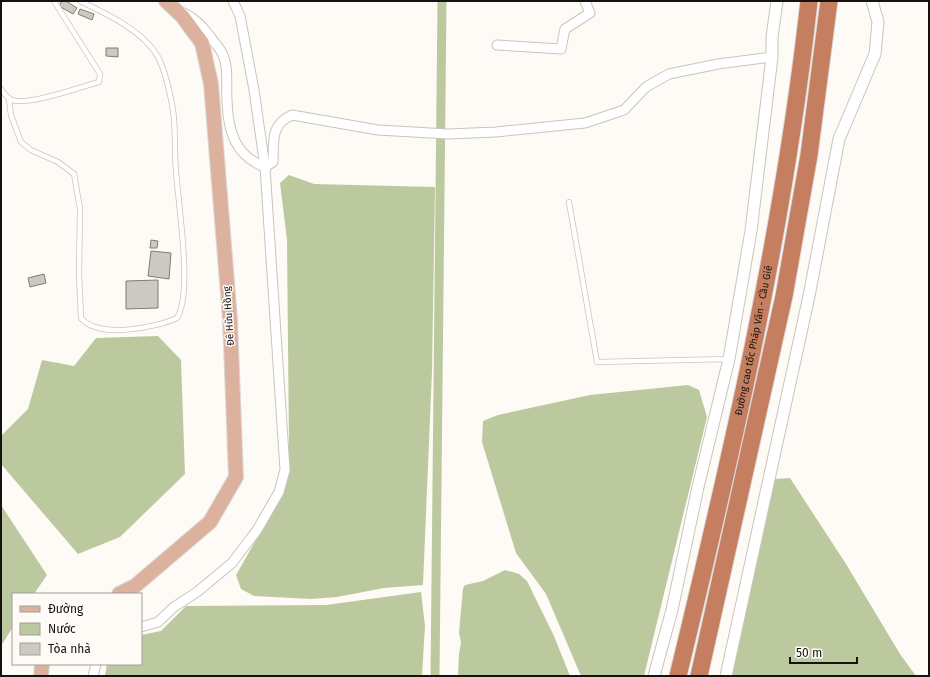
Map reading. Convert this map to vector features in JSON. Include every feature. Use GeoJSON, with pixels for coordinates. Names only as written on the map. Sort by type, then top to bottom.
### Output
{"type":"FeatureCollection","features":[{"type":"Feature","properties":{"kind":"highway","name":"Đường cao tốc Pháp Vân - Cầu Giẽ"},"geometry":{"type":"LineString","coordinates":[[678,676],[708,551],[765,295],[789,156],[809,1]]}},
{"type":"Feature","properties":{"kind":"highway","name":"Đường cao tốc Pháp Vân - Cầu Giẽ"},"geometry":{"type":"LineString","coordinates":[[699,676],[784,296],[809,155],[829,1]]}},
{"type":"Feature","properties":{"kind":"main road","name":"Đê Hữu Hồng"},"geometry":{"type":"LineString","coordinates":[[121,593],[135,586],[210,522],[236,477],[230,319],[211,84],[202,43],[177,11],[166,1]]}},
{"type":"Feature","properties":{"kind":"main road"},"geometry":{"type":"LineString","coordinates":[[41,676],[42,665]]}},
{"type":"Feature","properties":{"kind":"street"},"geometry":{"type":"LineString","coordinates":[[142,627],[158,622],[174,607],[197,592],[232,564],[257,530],[279,492],[284,470],[284,443],[265,167],[254,90],[240,16],[233,1]]}},
{"type":"Feature","properties":{"kind":"street"},"geometry":{"type":"LineString","coordinates":[[497,45],[561,49],[565,29],[590,13],[585,1]]}},
{"type":"Feature","properties":{"kind":"street"},"geometry":{"type":"LineString","coordinates":[[654,676],[672,610],[698,487],[729,359],[751,231],[772,57],[772,37],[776,1]]}},
{"type":"Feature","properties":{"kind":"street"},"geometry":{"type":"LineString","coordinates":[[726,676],[809,296],[840,139],[875,54],[878,22],[872,1]]}},
{"type":"Feature","properties":{"kind":"street"},"geometry":{"type":"LineString","coordinates":[[177,11],[186,14],[203,27],[222,53],[227,76],[227,101],[230,127],[235,143],[252,163],[265,167],[273,162],[277,126],[282,120],[292,115],[378,130],[448,134],[496,132],[585,123],[624,110],[646,87],[668,74],[718,64],[772,57]]}},
{"type":"Feature","properties":{"kind":"street"},"geometry":{"type":"LineString","coordinates":[[93,676],[96,665]]}},
{"type":"Feature","properties":{"kind":"lane"},"geometry":{"type":"LineString","coordinates":[[9,99],[18,101],[39,98],[99,82],[100,74],[54,1]]}},
{"type":"Feature","properties":{"kind":"lane"},"geometry":{"type":"LineString","coordinates":[[1,89],[9,99],[11,115],[21,142],[31,150],[58,162],[74,174],[80,209],[79,274],[81,318],[85,324],[95,328],[145,328],[177,318],[181,312],[182,301],[182,246],[173,110],[163,71],[151,46],[119,22],[80,1]]}},
{"type":"Feature","properties":{"kind":"lane"},"geometry":{"type":"LineString","coordinates":[[569,202],[597,362],[729,359]]}},
{"type":"Feature","properties":{"kind":"water"},"geometry":{"type":"Polygon","coordinates":[[[289,175],[314,184],[435,187],[432,371],[423,585],[384,588],[337,597],[311,599],[254,596],[241,589],[236,575],[281,496],[286,476],[289,446],[287,240],[280,183],[289,175]]]}},
{"type":"Feature","properties":{"kind":"water"},"geometry":{"type":"Polygon","coordinates":[[[158,336],[181,360],[185,474],[120,537],[78,554],[1,464],[1,436],[28,409],[42,360],[74,366],[96,338],[158,336]]]}},
{"type":"Feature","properties":{"kind":"water"},"geometry":{"type":"Polygon","coordinates":[[[688,385],[699,390],[707,417],[644,676],[581,676],[546,594],[516,553],[482,442],[483,421],[498,415],[590,395],[688,385]]]}},
{"type":"Feature","properties":{"kind":"water"},"geometry":{"type":"Polygon","coordinates":[[[790,478],[846,564],[900,654],[916,676],[731,676],[774,479],[790,478]]]}},
{"type":"Feature","properties":{"kind":"water"},"geometry":{"type":"Polygon","coordinates":[[[1,505],[47,575],[35,593],[12,593],[12,629],[1,646],[1,505]]]}},
{"type":"Feature","properties":{"kind":"water"},"geometry":{"type":"Polygon","coordinates":[[[505,570],[519,574],[527,581],[554,636],[570,676],[458,676],[461,642],[459,633],[463,588],[465,585],[483,581],[505,570]]]}},
{"type":"Feature","properties":{"kind":"water"},"geometry":{"type":"Polygon","coordinates":[[[421,592],[425,626],[422,676],[105,676],[107,665],[142,665],[142,635],[161,631],[186,606],[326,605],[421,592]]]}},
{"type":"Feature","properties":{"kind":"building"},"geometry":{"type":"Polygon","coordinates":[[[62,1],[66,1],[77,8],[73,14],[59,6],[62,1]]]}},
{"type":"Feature","properties":{"kind":"building"},"geometry":{"type":"Polygon","coordinates":[[[80,9],[94,14],[92,20],[78,14],[80,9]]]}},
{"type":"Feature","properties":{"kind":"building"},"geometry":{"type":"Polygon","coordinates":[[[106,48],[118,48],[118,57],[106,56],[106,48]]]}},
{"type":"Feature","properties":{"kind":"building"},"geometry":{"type":"Polygon","coordinates":[[[151,240],[158,241],[157,248],[150,248],[151,240]]]}},
{"type":"Feature","properties":{"kind":"building"},"geometry":{"type":"Polygon","coordinates":[[[151,251],[171,253],[169,279],[148,276],[151,251]]]}},
{"type":"Feature","properties":{"kind":"building"},"geometry":{"type":"Polygon","coordinates":[[[44,274],[46,283],[30,287],[28,278],[44,274]]]}},
{"type":"Feature","properties":{"kind":"building"},"geometry":{"type":"Polygon","coordinates":[[[158,280],[158,308],[126,309],[126,281],[158,280]]]}},
{"type":"Feature","properties":{"kind":"waterway"},"geometry":{"type":"LineString","coordinates":[[435,676],[442,1]]}}]}
